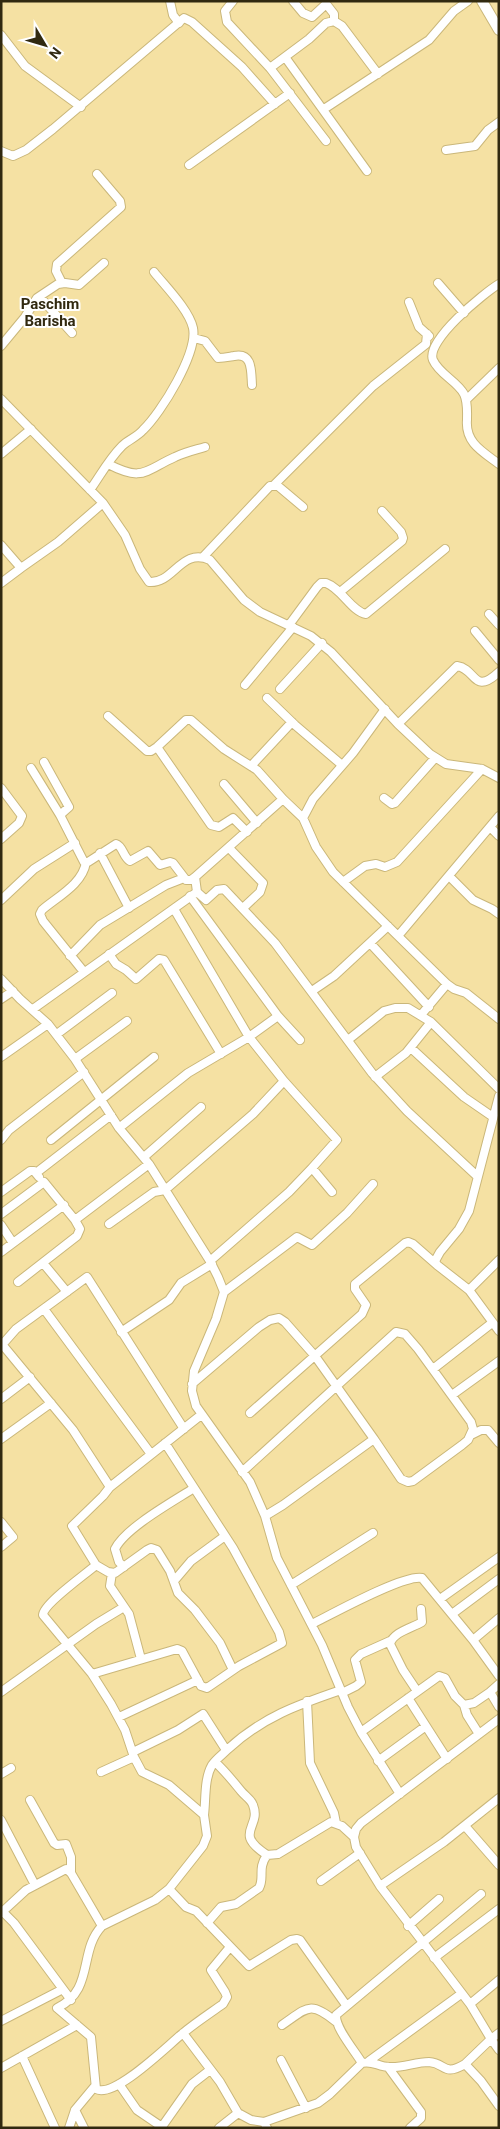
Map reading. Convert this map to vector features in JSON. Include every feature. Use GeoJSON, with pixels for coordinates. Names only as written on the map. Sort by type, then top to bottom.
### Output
{"type":"FeatureCollection","features":[{"type":"Feature","properties":{"kind":"street"},"geometry":{"type":"LineString","coordinates":[[170,1],[173,15],[179,23]]}},
{"type":"Feature","properties":{"kind":"street"},"geometry":{"type":"LineString","coordinates":[[233,1],[225,11],[227,22],[270,68],[326,141]]}},
{"type":"Feature","properties":{"kind":"street"},"geometry":{"type":"LineString","coordinates":[[293,1],[303,13],[312,18],[324,5],[327,5],[334,14],[334,21]]}},
{"type":"Feature","properties":{"kind":"street"},"geometry":{"type":"LineString","coordinates":[[324,109],[434,36],[454,11],[468,1]]}},
{"type":"Feature","properties":{"kind":"street"},"geometry":{"type":"LineString","coordinates":[[482,1],[499,30]]}},
{"type":"Feature","properties":{"kind":"street"},"geometry":{"type":"LineString","coordinates":[[1,151],[13,156],[18,155],[81,107],[184,18],[192,22],[242,67],[275,104]]}},
{"type":"Feature","properties":{"kind":"street"},"geometry":{"type":"LineString","coordinates":[[270,68],[316,34],[326,23],[334,21],[342,26],[378,74]]}},
{"type":"Feature","properties":{"kind":"street"},"geometry":{"type":"LineString","coordinates":[[1,35],[25,66],[81,107]]}},
{"type":"Feature","properties":{"kind":"street"},"geometry":{"type":"LineString","coordinates":[[285,57],[367,171]]}},
{"type":"Feature","properties":{"kind":"street"},"geometry":{"type":"LineString","coordinates":[[189,165],[290,93]]}},
{"type":"Feature","properties":{"kind":"street"},"geometry":{"type":"LineString","coordinates":[[446,150],[475,146],[488,130],[499,122]]}},
{"type":"Feature","properties":{"kind":"street"},"geometry":{"type":"LineString","coordinates":[[62,283],[56,271],[57,264],[121,207],[120,201],[97,174]]}},
{"type":"Feature","properties":{"kind":"street"},"geometry":{"type":"LineString","coordinates":[[1,346],[25,317],[35,300],[56,285],[62,283],[79,285],[104,262]]}},
{"type":"Feature","properties":{"kind":"street"},"geometry":{"type":"LineString","coordinates":[[90,490],[121,447],[146,428],[162,406],[176,385],[194,338],[193,329],[187,315],[154,272]]}},
{"type":"Feature","properties":{"kind":"street"},"geometry":{"type":"LineString","coordinates":[[438,282],[464,313]]}},
{"type":"Feature","properties":{"kind":"street"},"geometry":{"type":"LineString","coordinates":[[499,284],[464,313],[436,342],[432,354],[433,360],[441,371],[460,389],[466,400],[468,408],[467,434],[472,442],[499,464]]}},
{"type":"Feature","properties":{"kind":"street"},"geometry":{"type":"LineString","coordinates":[[40,297],[72,333]]}},
{"type":"Feature","properties":{"kind":"street"},"geometry":{"type":"LineString","coordinates":[[409,302],[419,326],[436,342]]}},
{"type":"Feature","properties":{"kind":"street"},"geometry":{"type":"LineString","coordinates":[[203,557],[247,511],[264,490],[274,485],[373,386],[426,344],[426,334]]}},
{"type":"Feature","properties":{"kind":"street"},"geometry":{"type":"LineString","coordinates":[[194,338],[202,339],[208,343],[213,354],[218,358],[238,355],[247,359],[251,363],[252,385]]}},
{"type":"Feature","properties":{"kind":"street"},"geometry":{"type":"LineString","coordinates":[[466,400],[499,368]]}},
{"type":"Feature","properties":{"kind":"street"},"geometry":{"type":"LineString","coordinates":[[1,399],[103,503],[125,535],[140,569],[149,582],[160,580],[190,558],[203,557],[210,560],[244,600],[260,612],[311,636],[322,644],[398,724],[435,758],[453,767],[482,769],[499,778]]}},
{"type":"Feature","properties":{"kind":"street"},"geometry":{"type":"LineString","coordinates":[[1,454],[31,429]]}},
{"type":"Feature","properties":{"kind":"street"},"geometry":{"type":"LineString","coordinates":[[108,464],[128,473],[144,473],[175,457],[205,447]]}},
{"type":"Feature","properties":{"kind":"street"},"geometry":{"type":"LineString","coordinates":[[274,485],[278,486],[303,507]]}},
{"type":"Feature","properties":{"kind":"street"},"geometry":{"type":"LineString","coordinates":[[1,583],[58,542],[103,503]]}},
{"type":"Feature","properties":{"kind":"street"},"geometry":{"type":"LineString","coordinates":[[340,592],[402,541],[401,532],[382,511]]}},
{"type":"Feature","properties":{"kind":"street"},"geometry":{"type":"LineString","coordinates":[[1,546],[21,568]]}},
{"type":"Feature","properties":{"kind":"street"},"geometry":{"type":"LineString","coordinates":[[245,685],[291,626],[321,583],[331,585],[359,612],[366,614],[445,549]]}},
{"type":"Feature","properties":{"kind":"street"},"geometry":{"type":"LineString","coordinates":[[489,614],[499,625]]}},
{"type":"Feature","properties":{"kind":"street"},"geometry":{"type":"LineString","coordinates":[[475,630],[499,660]]}},
{"type":"Feature","properties":{"kind":"street"},"geometry":{"type":"LineString","coordinates":[[280,689],[322,644]]}},
{"type":"Feature","properties":{"kind":"street"},"geometry":{"type":"LineString","coordinates":[[398,724],[458,666],[481,682],[488,681],[499,672]]}},
{"type":"Feature","properties":{"kind":"street"},"geometry":{"type":"LineString","coordinates":[[267,698],[342,765]]}},
{"type":"Feature","properties":{"kind":"street"},"geometry":{"type":"LineString","coordinates":[[303,818],[313,799],[385,709]]}},
{"type":"Feature","properties":{"kind":"street"},"geometry":{"type":"LineString","coordinates":[[108,716],[147,751],[151,751],[188,719],[196,723],[224,749],[252,766],[303,818],[316,847],[333,872],[447,984],[454,989],[466,993],[499,1020]]}},
{"type":"Feature","properties":{"kind":"street"},"geometry":{"type":"LineString","coordinates":[[252,766],[292,722]]}},
{"type":"Feature","properties":{"kind":"street"},"geometry":{"type":"LineString","coordinates":[[156,747],[211,825],[218,827],[233,818],[247,832]]}},
{"type":"Feature","properties":{"kind":"street"},"geometry":{"type":"LineString","coordinates":[[384,798],[392,804],[395,803],[435,758]]}},
{"type":"Feature","properties":{"kind":"street"},"geometry":{"type":"LineString","coordinates":[[44,762],[69,807],[60,815]]}},
{"type":"Feature","properties":{"kind":"street"},"geometry":{"type":"LineString","coordinates":[[31,768],[60,815],[82,860],[86,862]]}},
{"type":"Feature","properties":{"kind":"street"},"geometry":{"type":"LineString","coordinates":[[343,882],[365,866],[376,864],[385,868],[397,862],[482,769]]}},
{"type":"Feature","properties":{"kind":"street"},"geometry":{"type":"LineString","coordinates":[[224,784],[257,823]]}},
{"type":"Feature","properties":{"kind":"street"},"geometry":{"type":"LineString","coordinates":[[1,788],[22,816],[19,823],[1,839]]}},
{"type":"Feature","properties":{"kind":"street"},"geometry":{"type":"LineString","coordinates":[[84,972],[43,922],[40,914],[42,910],[84,872],[86,862],[113,845],[118,844],[126,858],[130,861],[145,852],[150,852],[160,865],[173,863],[184,878],[189,881],[283,799]]}},
{"type":"Feature","properties":{"kind":"street"},"geometry":{"type":"LineString","coordinates":[[398,936],[499,816]]}},
{"type":"Feature","properties":{"kind":"street"},"geometry":{"type":"LineString","coordinates":[[490,827],[499,836]]}},
{"type":"Feature","properties":{"kind":"street"},"geometry":{"type":"LineString","coordinates":[[1,900],[34,868],[75,843]]}},
{"type":"Feature","properties":{"kind":"street"},"geometry":{"type":"LineString","coordinates":[[228,848],[263,883],[260,892],[243,908]]}},
{"type":"Feature","properties":{"kind":"street"},"geometry":{"type":"LineString","coordinates":[[100,853],[129,908]]}},
{"type":"Feature","properties":{"kind":"street"},"geometry":{"type":"LineString","coordinates":[[449,876],[473,900],[499,914]]}},
{"type":"Feature","properties":{"kind":"street"},"geometry":{"type":"LineString","coordinates":[[195,877],[194,894],[278,1016],[300,1040]]}},
{"type":"Feature","properties":{"kind":"street"},"geometry":{"type":"LineString","coordinates":[[70,956],[79,949],[93,930],[166,885],[184,878]]}},
{"type":"Feature","properties":{"kind":"street"},"geometry":{"type":"LineString","coordinates":[[194,894],[206,900],[217,890],[224,889],[275,943],[375,1076],[407,1110],[477,1176]]}},
{"type":"Feature","properties":{"kind":"street"},"geometry":{"type":"LineString","coordinates":[[33,1009],[194,894]]}},
{"type":"Feature","properties":{"kind":"street"},"geometry":{"type":"LineString","coordinates":[[121,1332],[169,1300],[181,1283],[211,1262],[289,1192],[337,1140],[284,1081],[248,1037],[174,909]]}},
{"type":"Feature","properties":{"kind":"street"},"geometry":{"type":"LineString","coordinates":[[312,990],[334,976],[388,926]]}},
{"type":"Feature","properties":{"kind":"street"},"geometry":{"type":"LineString","coordinates":[[370,942],[428,1007]]}},
{"type":"Feature","properties":{"kind":"street"},"geometry":{"type":"LineString","coordinates":[[109,954],[116,964],[136,979],[159,960],[164,960],[221,1054]]}},
{"type":"Feature","properties":{"kind":"street"},"geometry":{"type":"LineString","coordinates":[[1,979],[48,1024],[75,1059],[119,1128],[146,1160],[211,1262],[224,1292]]}},
{"type":"Feature","properties":{"kind":"street"},"geometry":{"type":"LineString","coordinates":[[421,1015],[447,984]]}},
{"type":"Feature","properties":{"kind":"street"},"geometry":{"type":"LineString","coordinates":[[1,999],[13,991]]}},
{"type":"Feature","properties":{"kind":"street"},"geometry":{"type":"LineString","coordinates":[[57,1034],[112,993]]}},
{"type":"Feature","properties":{"kind":"street"},"geometry":{"type":"LineString","coordinates":[[348,1040],[384,1012],[390,1009],[408,1008],[430,1022],[499,1089]]}},
{"type":"Feature","properties":{"kind":"street"},"geometry":{"type":"LineString","coordinates":[[119,1128],[188,1073],[248,1037],[278,1016]]}},
{"type":"Feature","properties":{"kind":"street"},"geometry":{"type":"LineString","coordinates":[[75,1059],[127,1020]]}},
{"type":"Feature","properties":{"kind":"street"},"geometry":{"type":"LineString","coordinates":[[375,1076],[400,1059],[411,1048],[430,1022]]}},
{"type":"Feature","properties":{"kind":"street"},"geometry":{"type":"LineString","coordinates":[[1,1057],[48,1024]]}},
{"type":"Feature","properties":{"kind":"street"},"geometry":{"type":"LineString","coordinates":[[411,1048],[464,1096],[493,1117]]}},
{"type":"Feature","properties":{"kind":"street"},"geometry":{"type":"LineString","coordinates":[[51,1140],[154,1057]]}},
{"type":"Feature","properties":{"kind":"street"},"geometry":{"type":"LineString","coordinates":[[1,1140],[9,1130],[84,1072]]}},
{"type":"Feature","properties":{"kind":"street"},"geometry":{"type":"LineString","coordinates":[[109,1224],[148,1196],[160,1189],[165,1190],[253,1114],[284,1081]]}},
{"type":"Feature","properties":{"kind":"street"},"geometry":{"type":"LineString","coordinates":[[437,1265],[436,1257],[454,1238],[470,1211],[477,1176],[498,1098]]}},
{"type":"Feature","properties":{"kind":"street"},"geometry":{"type":"LineString","coordinates":[[75,1220],[146,1160],[200,1106]]}},
{"type":"Feature","properties":{"kind":"street"},"geometry":{"type":"LineString","coordinates":[[36,1174],[111,1115]]}},
{"type":"Feature","properties":{"kind":"street"},"geometry":{"type":"LineString","coordinates":[[312,1168],[332,1192]]}},
{"type":"Feature","properties":{"kind":"street"},"geometry":{"type":"LineString","coordinates":[[1,1192],[30,1171],[36,1174],[64,1204],[80,1229],[78,1236],[18,1282]]}},
{"type":"Feature","properties":{"kind":"street"},"geometry":{"type":"LineString","coordinates":[[1,1214],[44,1182]]}},
{"type":"Feature","properties":{"kind":"street"},"geometry":{"type":"LineString","coordinates":[[373,1184],[347,1213],[312,1245],[296,1237],[224,1292],[216,1319],[194,1371],[192,1384],[196,1406],[201,1415],[256,1494],[277,1558],[312,1624],[341,1692],[361,1732],[400,1794]]}},
{"type":"Feature","properties":{"kind":"street"},"geometry":{"type":"LineString","coordinates":[[1,1252],[64,1204]]}},
{"type":"Feature","properties":{"kind":"street"},"geometry":{"type":"LineString","coordinates":[[1,1225],[13,1243]]}},
{"type":"Feature","properties":{"kind":"street"},"geometry":{"type":"LineString","coordinates":[[250,1413],[364,1312],[366,1305],[354,1286],[357,1281],[405,1243],[410,1242],[469,1290],[499,1331]]}},
{"type":"Feature","properties":{"kind":"street"},"geometry":{"type":"LineString","coordinates":[[469,1290],[499,1260]]}},
{"type":"Feature","properties":{"kind":"street"},"geometry":{"type":"LineString","coordinates":[[43,1263],[67,1292]]}},
{"type":"Feature","properties":{"kind":"street"},"geometry":{"type":"LineString","coordinates":[[110,1487],[92,1456],[52,1403],[2,1344],[16,1329],[87,1277],[184,1429]]}},
{"type":"Feature","properties":{"kind":"street"},"geometry":{"type":"LineString","coordinates":[[44,1308],[151,1454]]}},
{"type":"Feature","properties":{"kind":"street"},"geometry":{"type":"LineString","coordinates":[[192,1384],[259,1327],[275,1318],[285,1322],[315,1356],[401,1479],[408,1482],[413,1481],[457,1449],[471,1435],[481,1430],[488,1430],[499,1442]]}},
{"type":"Feature","properties":{"kind":"street"},"geometry":{"type":"LineString","coordinates":[[433,1369],[492,1323]]}},
{"type":"Feature","properties":{"kind":"street"},"geometry":{"type":"LineString","coordinates":[[242,1472],[337,1388],[396,1332],[405,1334],[452,1395],[471,1422],[473,1429],[471,1435]]}},
{"type":"Feature","properties":{"kind":"street"},"geometry":{"type":"LineString","coordinates":[[452,1395],[499,1361]]}},
{"type":"Feature","properties":{"kind":"street"},"geometry":{"type":"LineString","coordinates":[[1,1399],[30,1377]]}},
{"type":"Feature","properties":{"kind":"street"},"geometry":{"type":"LineString","coordinates":[[1,1440],[52,1403]]}},
{"type":"Feature","properties":{"kind":"street"},"geometry":{"type":"LineString","coordinates":[[112,1574],[96,1565],[72,1526],[110,1487],[201,1415]]}},
{"type":"Feature","properties":{"kind":"street"},"geometry":{"type":"LineString","coordinates":[[264,1516],[283,1505],[374,1439]]}},
{"type":"Feature","properties":{"kind":"street"},"geometry":{"type":"LineString","coordinates":[[92,1674],[179,1650],[202,1687],[206,1688],[233,1670],[280,1645],[282,1640],[250,1578],[225,1536],[165,1444]]}},
{"type":"Feature","properties":{"kind":"street"},"geometry":{"type":"LineString","coordinates":[[124,1567],[119,1562],[115,1550],[121,1540],[143,1522],[194,1488]]}},
{"type":"Feature","properties":{"kind":"street"},"geometry":{"type":"LineString","coordinates":[[1,1522],[13,1537],[1,1547]]}},
{"type":"Feature","properties":{"kind":"street"},"geometry":{"type":"LineString","coordinates":[[291,1585],[373,1533]]}},
{"type":"Feature","properties":{"kind":"street"},"geometry":{"type":"LineString","coordinates":[[174,1581],[191,1561],[225,1536]]}},
{"type":"Feature","properties":{"kind":"street"},"geometry":{"type":"LineString","coordinates":[[112,1574],[147,1550],[154,1548],[161,1554],[178,1593],[220,1643],[233,1670]]}},
{"type":"Feature","properties":{"kind":"street"},"geometry":{"type":"LineString","coordinates":[[440,1599],[498,1557]]}},
{"type":"Feature","properties":{"kind":"street"},"geometry":{"type":"LineString","coordinates":[[96,1565],[54,1599],[43,1611],[45,1619],[92,1674],[119,1717],[133,1755],[142,1772],[169,1785],[204,1815]]}},
{"type":"Feature","properties":{"kind":"street"},"geometry":{"type":"LineString","coordinates":[[112,1574],[110,1586],[124,1607],[135,1633],[141,1659]]}},
{"type":"Feature","properties":{"kind":"street"},"geometry":{"type":"LineString","coordinates":[[312,1624],[370,1595],[410,1578],[422,1578],[473,1640],[499,1676]]}},
{"type":"Feature","properties":{"kind":"street"},"geometry":{"type":"LineString","coordinates":[[452,1614],[499,1579]]}},
{"type":"Feature","properties":{"kind":"street"},"geometry":{"type":"LineString","coordinates":[[1,1692],[96,1624],[124,1607]]}},
{"type":"Feature","properties":{"kind":"street"},"geometry":{"type":"LineString","coordinates":[[230,1947],[212,1970],[227,1997],[223,2004],[183,2033],[131,2077],[102,2091],[96,2089],[92,2042],[87,2032],[57,2008],[71,2000],[81,1985],[94,1937],[102,1926],[156,1900],[170,1889],[203,1846],[207,1836],[204,1815],[208,1776],[215,1762],[226,1750],[264,1720],[290,1707],[356,1686],[360,1682],[354,1662],[357,1657],[390,1641],[396,1635],[422,1622],[421,1609]]}},
{"type":"Feature","properties":{"kind":"street"},"geometry":{"type":"LineString","coordinates":[[473,1640],[499,1618]]}},
{"type":"Feature","properties":{"kind":"street"},"geometry":{"type":"LineString","coordinates":[[390,1641],[394,1655],[417,1691]]}},
{"type":"Feature","properties":{"kind":"street"},"geometry":{"type":"LineString","coordinates":[[361,1732],[436,1677],[442,1676],[458,1700],[464,1705],[467,1715],[480,1734]]}},
{"type":"Feature","properties":{"kind":"street"},"geometry":{"type":"LineString","coordinates":[[119,1717],[198,1680]]}},
{"type":"Feature","properties":{"kind":"street"},"geometry":{"type":"LineString","coordinates":[[464,1705],[474,1703],[499,1684]]}},
{"type":"Feature","properties":{"kind":"street"},"geometry":{"type":"LineString","coordinates":[[490,1692],[499,1707]]}},
{"type":"Feature","properties":{"kind":"street"},"geometry":{"type":"LineString","coordinates":[[408,1698],[447,1759]]}},
{"type":"Feature","properties":{"kind":"street"},"geometry":{"type":"LineString","coordinates":[[307,1701],[310,1762],[334,1813],[336,1823]]}},
{"type":"Feature","properties":{"kind":"street"},"geometry":{"type":"LineString","coordinates":[[100,1772],[178,1730],[203,1714],[226,1750]]}},
{"type":"Feature","properties":{"kind":"street"},"geometry":{"type":"LineString","coordinates":[[354,1837],[356,1829],[361,1823],[499,1719]]}},
{"type":"Feature","properties":{"kind":"street"},"geometry":{"type":"LineString","coordinates":[[378,1761],[426,1726]]}},
{"type":"Feature","properties":{"kind":"street"},"geometry":{"type":"LineString","coordinates":[[215,1762],[230,1775],[254,1807],[254,1816],[249,1835],[251,1841],[267,1855],[278,1854],[327,1823],[336,1823],[342,1826],[354,1837],[360,1853],[380,1886],[408,1926],[470,2004],[499,2050]]}},
{"type":"Feature","properties":{"kind":"street"},"geometry":{"type":"LineString","coordinates":[[1,1774],[11,1768]]}},
{"type":"Feature","properties":{"kind":"street"},"geometry":{"type":"LineString","coordinates":[[30,1800],[54,1843],[57,1845],[66,1844],[71,1857],[70,1873]]}},
{"type":"Feature","properties":{"kind":"street"},"geometry":{"type":"LineString","coordinates":[[380,1886],[497,1802]]}},
{"type":"Feature","properties":{"kind":"street"},"geometry":{"type":"LineString","coordinates":[[1,1820],[35,1885]]}},
{"type":"Feature","properties":{"kind":"street"},"geometry":{"type":"LineString","coordinates":[[465,1826],[499,1866]]}},
{"type":"Feature","properties":{"kind":"street"},"geometry":{"type":"LineString","coordinates":[[321,1881],[360,1853]]}},
{"type":"Feature","properties":{"kind":"street"},"geometry":{"type":"LineString","coordinates":[[208,1923],[221,1908],[236,1904],[259,1888],[261,1884],[261,1865],[267,1855]]}},
{"type":"Feature","properties":{"kind":"street"},"geometry":{"type":"LineString","coordinates":[[71,2000],[14,1923],[2,1913],[22,1893],[63,1870],[68,1870],[102,1926]]}},
{"type":"Feature","properties":{"kind":"street"},"geometry":{"type":"LineString","coordinates":[[170,1889],[186,1907],[196,1911],[249,1966],[291,1940],[300,1940],[346,2005]]}},
{"type":"Feature","properties":{"kind":"street"},"geometry":{"type":"LineString","coordinates":[[336,2021],[336,2015],[346,2005],[422,1944],[480,1894]]}},
{"type":"Feature","properties":{"kind":"street"},"geometry":{"type":"LineString","coordinates":[[408,1926],[440,1899]]}},
{"type":"Feature","properties":{"kind":"street"},"geometry":{"type":"LineString","coordinates":[[434,1958],[499,1910]]}},
{"type":"Feature","properties":{"kind":"street"},"geometry":{"type":"LineString","coordinates":[[470,2004],[499,1980]]}},
{"type":"Feature","properties":{"kind":"street"},"geometry":{"type":"LineString","coordinates":[[1,2021],[64,1990]]}},
{"type":"Feature","properties":{"kind":"street"},"geometry":{"type":"LineString","coordinates":[[183,2033],[220,2082],[238,2113],[266,2125],[318,2103],[365,2062],[461,1994]]}},
{"type":"Feature","properties":{"kind":"street"},"geometry":{"type":"LineString","coordinates":[[282,2025],[305,2010],[312,2008],[323,2011],[336,2021],[365,2062],[388,2067],[400,2067],[431,2062],[444,2069],[453,2070],[465,2064],[499,2033]]}},
{"type":"Feature","properties":{"kind":"street"},"geometry":{"type":"LineString","coordinates":[[1,2068],[77,2025]]}},
{"type":"Feature","properties":{"kind":"street"},"geometry":{"type":"LineString","coordinates":[[22,2056],[55,2128]]}},
{"type":"Feature","properties":{"kind":"street"},"geometry":{"type":"LineString","coordinates":[[281,2060],[306,2108]]}},
{"type":"Feature","properties":{"kind":"street"},"geometry":{"type":"LineString","coordinates":[[465,2064],[482,2081],[499,2106]]}},
{"type":"Feature","properties":{"kind":"street"},"geometry":{"type":"LineString","coordinates":[[388,2067],[421,2112],[421,2118],[410,2128]]}},
{"type":"Feature","properties":{"kind":"street"},"geometry":{"type":"LineString","coordinates":[[119,2084],[137,2110],[162,2128],[192,2084],[210,2070]]}},
{"type":"Feature","properties":{"kind":"street"},"geometry":{"type":"LineString","coordinates":[[69,2128],[75,2110],[95,2086]]}},
{"type":"Feature","properties":{"kind":"street"},"geometry":{"type":"LineString","coordinates":[[75,2110],[84,2128]]}},
{"type":"Feature","properties":{"kind":"street"},"geometry":{"type":"LineString","coordinates":[[219,2128],[238,2113]]}},
{"type":"Feature","properties":{"kind":"district","name":"Paschim Barisha"},"geometry":{"type":"Point","coordinates":[50,312]}}]}
